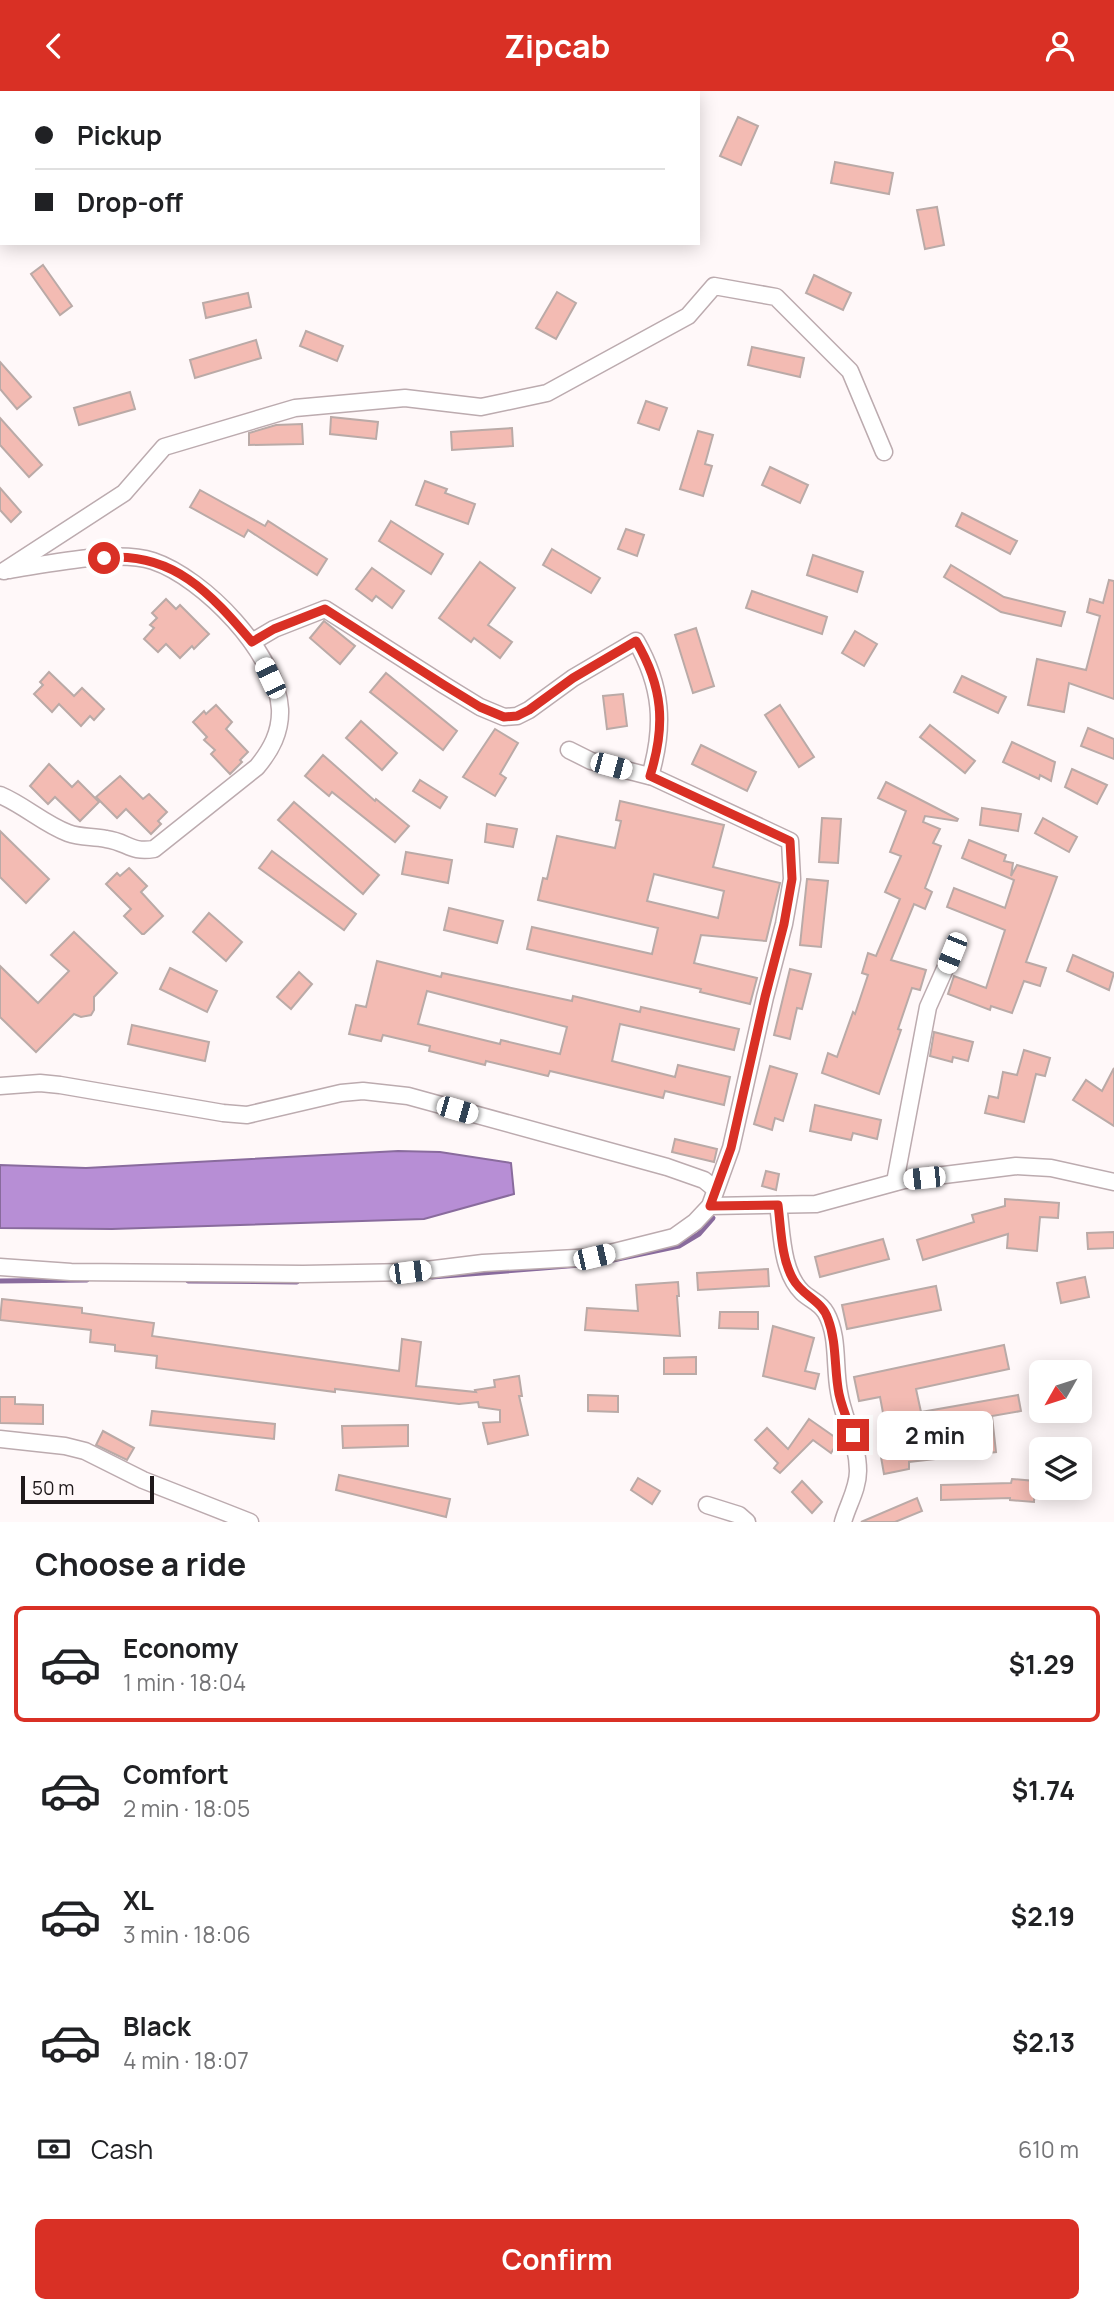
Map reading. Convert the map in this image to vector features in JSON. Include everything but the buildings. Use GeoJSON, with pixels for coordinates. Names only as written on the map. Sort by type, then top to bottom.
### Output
{"type":"FeatureCollection","features":[{"type":"Feature","properties":{"kind":"street"},"geometry":{"type":"LineString","coordinates":[[2,570],[124,493],[164,447],[295,408],[405,398],[481,407],[547,394],[688,316],[714,286],[776,297],[850,371],[884,452]]}},
{"type":"Feature","properties":{"kind":"street"},"geometry":{"type":"LineString","coordinates":[[0,795],[17,802],[66,832],[87,838],[106,838],[138,851],[154,849],[257,767],[270,751],[280,711],[277,692],[252,642],[194,583],[152,560],[122,556],[2,570]]}},
{"type":"Feature","properties":{"kind":"street"},"geometry":{"type":"LineString","coordinates":[[252,642],[274,629],[325,609],[480,707],[504,717],[517,716],[529,710],[573,678],[636,641],[648,662],[656,687],[661,721],[659,749],[650,776]]}},
{"type":"Feature","properties":{"kind":"street"},"geometry":{"type":"LineString","coordinates":[[0,1267],[71,1272],[410,1272],[483,1263],[594,1257],[674,1237],[695,1222],[710,1206],[731,1148],[784,924],[792,879],[790,841],[650,776],[591,761],[569,750]]}},
{"type":"Feature","properties":{"kind":"street"},"geometry":{"type":"LineString","coordinates":[[895,1182],[928,1007],[952,953]]}},
{"type":"Feature","properties":{"kind":"street"},"geometry":{"type":"LineString","coordinates":[[0,1086],[40,1083],[60,1085],[247,1115],[341,1093],[384,1092],[408,1096],[667,1167],[704,1180],[715,1189]]}},
{"type":"Feature","properties":{"kind":"street"},"geometry":{"type":"LineString","coordinates":[[710,1206],[817,1204],[895,1182],[1016,1166],[1051,1168],[1114,1182]]}},
{"type":"Feature","properties":{"kind":"street"},"geometry":{"type":"LineString","coordinates":[[778,1205],[784,1251],[792,1278],[803,1293],[818,1303],[827,1314],[839,1394],[853,1435],[858,1468],[856,1487],[843,1522]]}},
{"type":"Feature","properties":{"kind":"street"},"geometry":{"type":"LineString","coordinates":[[0,1440],[65,1446],[85,1451],[143,1480],[250,1522]]}},
{"type":"Feature","properties":{"kind":"street"},"geometry":{"type":"LineString","coordinates":[[707,1505],[739,1515],[747,1522]]}},
{"type":"Feature","properties":{"kind":"shaded area"},"geometry":{"type":"Polygon","coordinates":[[[398,1151],[440,1152],[511,1163],[514,1194],[424,1219],[112,1229],[0,1228],[0,1165],[86,1168],[398,1151]]]}},
{"type":"Feature","properties":{"kind":"waterway"},"geometry":{"type":"LineString","coordinates":[[613,1260],[679,1246],[699,1234],[713,1218]]}},
{"type":"Feature","properties":{"kind":"waterway"},"geometry":{"type":"LineString","coordinates":[[432,1277],[580,1265]]}},
{"type":"Feature","properties":{"kind":"waterway"},"geometry":{"type":"LineString","coordinates":[[0,1281],[87,1280]]}},
{"type":"Feature","properties":{"kind":"waterway"},"geometry":{"type":"LineString","coordinates":[[188,1281],[297,1282]]}},
{"type":"Feature","properties":{"kind":"route"},"geometry":{"type":"LineString","coordinates":[[104,558],[122,556],[152,560],[178,573],[210,596],[252,642],[274,629],[325,609],[480,707],[504,717],[517,716],[529,710],[573,678],[636,641],[648,662],[656,687],[661,721],[659,749],[650,776],[790,841],[792,879],[784,924],[731,1148],[710,1206],[778,1205],[784,1251],[792,1278],[803,1293],[818,1303],[827,1314],[835,1349],[839,1394],[853,1435]]}}]}
